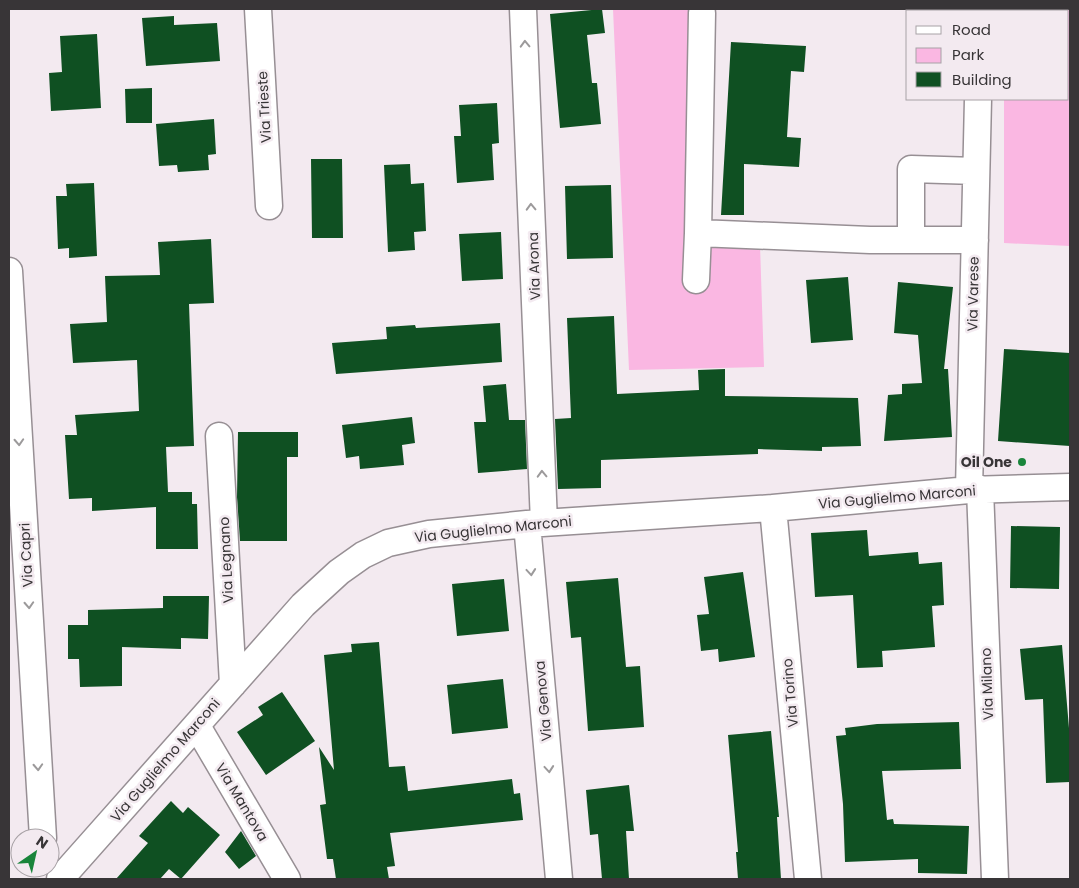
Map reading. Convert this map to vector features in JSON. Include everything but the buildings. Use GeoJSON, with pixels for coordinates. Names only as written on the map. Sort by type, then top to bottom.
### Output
{"type":"FeatureCollection","features":[{"type":"Feature","properties":{"kind":"street","name":"Via Trieste"},"geometry":{"type":"LineString","coordinates":[[258,9],[269,206]]}},
{"type":"Feature","properties":{"kind":"street","name":"Via Arona"},"geometry":{"type":"LineString","coordinates":[[523,9],[536,523]]}},
{"type":"Feature","properties":{"kind":"street"},"geometry":{"type":"LineString","coordinates":[[696,280],[702,13]]}},
{"type":"Feature","properties":{"kind":"street","name":"Via Varese"},"geometry":{"type":"LineString","coordinates":[[974,490],[974,240],[978,100]]}},
{"type":"Feature","properties":{"kind":"street"},"geometry":{"type":"LineString","coordinates":[[910,240],[911,169],[976,171]]}},
{"type":"Feature","properties":{"kind":"street"},"geometry":{"type":"LineString","coordinates":[[698,233],[870,240],[974,240]]}},
{"type":"Feature","properties":{"kind":"street","name":"Via Capri"},"geometry":{"type":"LineString","coordinates":[[9,271],[42,828]]}},
{"type":"Feature","properties":{"kind":"street","name":"Via Legnano"},"geometry":{"type":"LineString","coordinates":[[219,436],[233,684]]}},
{"type":"Feature","properties":{"kind":"street","name":"Via Guglielmo Marconi"},"geometry":{"type":"LineString","coordinates":[[60,879],[303,605],[339,572],[363,555],[388,543],[429,534],[536,523],[773,508],[974,490],[1070,487]]}},
{"type":"Feature","properties":{"kind":"street","name":"Via Milano"},"geometry":{"type":"LineString","coordinates":[[974,490],[995,879]]}},
{"type":"Feature","properties":{"kind":"street","name":"Via Torino"},"geometry":{"type":"LineString","coordinates":[[773,508],[808,879]]}},
{"type":"Feature","properties":{"kind":"street","name":"Via Genova"},"geometry":{"type":"LineString","coordinates":[[536,523],[558,879]]}},
{"type":"Feature","properties":{"kind":"street","name":"Via Mantova"},"geometry":{"type":"LineString","coordinates":[[197,726],[287,879]]}},
{"type":"Feature","properties":{"kind":"green space"},"geometry":{"type":"Polygon","coordinates":[[[613,9],[690,9],[708,244],[760,245],[764,367],[629,370],[613,9]]]}},
{"type":"Feature","properties":{"kind":"green space"},"geometry":{"type":"Polygon","coordinates":[[[1070,9],[1070,246],[1004,243],[1004,100],[1069,100],[1069,10],[1005,10],[1070,9]]]}},
{"type":"Feature","properties":{"kind":"place","name":"Oil One"},"geometry":{"type":"Point","coordinates":[1022,462]}}]}
